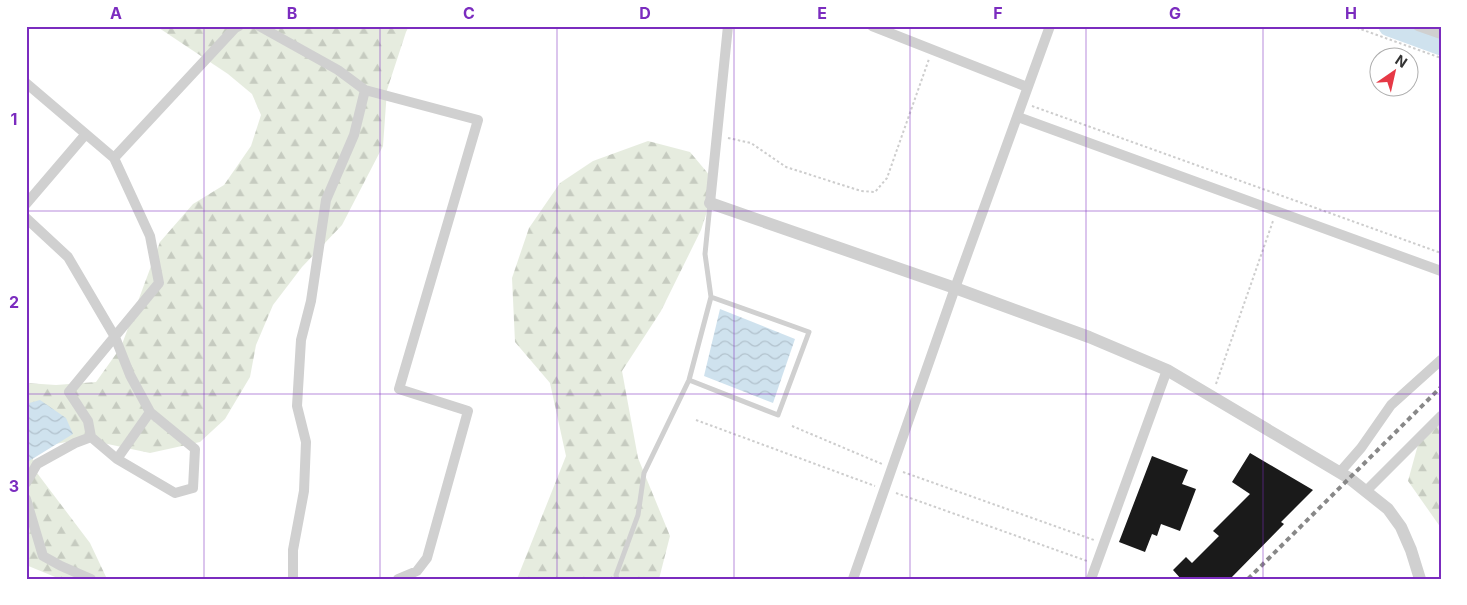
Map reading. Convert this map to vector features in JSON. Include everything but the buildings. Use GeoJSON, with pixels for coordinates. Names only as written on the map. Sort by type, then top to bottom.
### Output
{"type":"FeatureCollection","features":[{"type":"Feature","properties":{"kind":"street"},"geometry":{"type":"LineString","coordinates":[[114,158],[235,28],[239,26]]}},
{"type":"Feature","properties":{"kind":"street"},"geometry":{"type":"LineString","coordinates":[[259,26],[338,70],[365,90],[478,120],[399,389],[468,411],[427,558],[417,571],[398,579]]}},
{"type":"Feature","properties":{"kind":"street"},"geometry":{"type":"LineString","coordinates":[[728,26],[710,203],[955,288],[1089,337],[1167,370],[1340,472],[1388,508],[1401,527],[1420,579]]}},
{"type":"Feature","properties":{"kind":"street"},"geometry":{"type":"LineString","coordinates":[[872,26],[1027,87]]}},
{"type":"Feature","properties":{"kind":"street"},"geometry":{"type":"LineString","coordinates":[[853,579],[955,288],[1050,26]]}},
{"type":"Feature","properties":{"kind":"street"},"geometry":{"type":"LineString","coordinates":[[1418,26],[1441,34]]}},
{"type":"Feature","properties":{"kind":"street"},"geometry":{"type":"LineString","coordinates":[[26,84],[114,158],[150,236],[158,282],[115,337],[69,392],[88,421],[91,437],[117,459],[174,493],[193,488],[195,449],[150,412],[130,375],[115,337],[68,257],[26,218]]}},
{"type":"Feature","properties":{"kind":"street"},"geometry":{"type":"LineString","coordinates":[[293,579],[293,550],[304,491],[306,442],[297,406],[301,340],[311,301],[326,200],[354,135],[365,90]]}},
{"type":"Feature","properties":{"kind":"street"},"geometry":{"type":"LineString","coordinates":[[1018,117],[1441,271]]}},
{"type":"Feature","properties":{"kind":"street"},"geometry":{"type":"LineString","coordinates":[[26,204],[85,135]]}},
{"type":"Feature","properties":{"kind":"street"},"geometry":{"type":"LineString","coordinates":[[1340,472],[1361,448],[1391,405],[1441,360]]}},
{"type":"Feature","properties":{"kind":"street"},"geometry":{"type":"LineString","coordinates":[[1091,579],[1167,370]]}},
{"type":"Feature","properties":{"kind":"street"},"geometry":{"type":"LineString","coordinates":[[117,459],[150,412]]}},
{"type":"Feature","properties":{"kind":"street"},"geometry":{"type":"LineString","coordinates":[[1366,491],[1441,416]]}},
{"type":"Feature","properties":{"kind":"street"},"geometry":{"type":"LineString","coordinates":[[26,483],[37,464],[91,437]]}},
{"type":"Feature","properties":{"kind":"street"},"geometry":{"type":"LineString","coordinates":[[26,499],[43,556],[60,566],[91,579]]}},
{"type":"Feature","properties":{"kind":"lane"},"geometry":{"type":"LineString","coordinates":[[618,579],[616,575],[638,515],[644,473],[690,380],[711,297],[704,254],[710,203]]}},
{"type":"Feature","properties":{"kind":"lane"},"geometry":{"type":"LineString","coordinates":[[690,380],[778,415],[809,332],[711,297]]}},
{"type":"Feature","properties":{"kind":"path"},"geometry":{"type":"LineString","coordinates":[[1352,26],[1441,58]]}},
{"type":"Feature","properties":{"kind":"path"},"geometry":{"type":"LineString","coordinates":[[717,135],[751,143],[786,167],[861,191],[875,192],[887,178],[932,50]]}},
{"type":"Feature","properties":{"kind":"path"},"geometry":{"type":"LineString","coordinates":[[1022,102],[1441,253]]}},
{"type":"Feature","properties":{"kind":"path"},"geometry":{"type":"LineString","coordinates":[[1211,396],[1277,212]]}},
{"type":"Feature","properties":{"kind":"path"},"geometry":{"type":"LineString","coordinates":[[792,426],[891,468],[1104,544]]}},
{"type":"Feature","properties":{"kind":"green space"},"geometry":{"type":"Polygon","coordinates":[[[156,26],[409,26],[387,90],[383,146],[342,225],[302,267],[273,305],[256,345],[250,377],[225,419],[200,442],[150,453],[84,439],[32,448],[34,469],[90,543],[107,579],[60,579],[26,565],[26,383],[56,385],[96,382],[121,347],[160,242],[193,204],[224,185],[251,146],[261,115],[252,94],[228,74],[156,26]]]}},
{"type":"Feature","properties":{"kind":"green space"},"geometry":{"type":"Polygon","coordinates":[[[648,141],[690,152],[716,183],[701,230],[661,311],[622,371],[638,458],[670,536],[659,579],[517,579],[566,456],[550,383],[515,342],[512,278],[529,228],[560,183],[593,161],[648,141]]]}},
{"type":"Feature","properties":{"kind":"green space"},"geometry":{"type":"Polygon","coordinates":[[[1441,410],[1441,528],[1408,481],[1422,430],[1441,410]]]}},
{"type":"Feature","properties":{"kind":"water"},"geometry":{"type":"Polygon","coordinates":[[[720,309],[795,339],[773,403],[704,376],[720,309]]]}},
{"type":"Feature","properties":{"kind":"water"},"geometry":{"type":"Polygon","coordinates":[[[40,400],[66,418],[73,434],[29,461],[26,459],[26,404],[40,400]]]}},
{"type":"Feature","properties":{"kind":"waterway"},"geometry":{"type":"LineString","coordinates":[[1389,26],[1441,45]]}},
{"type":"Feature","properties":{"kind":"railway"},"geometry":{"type":"LineString","coordinates":[[1248,579],[1441,387]]}}]}
